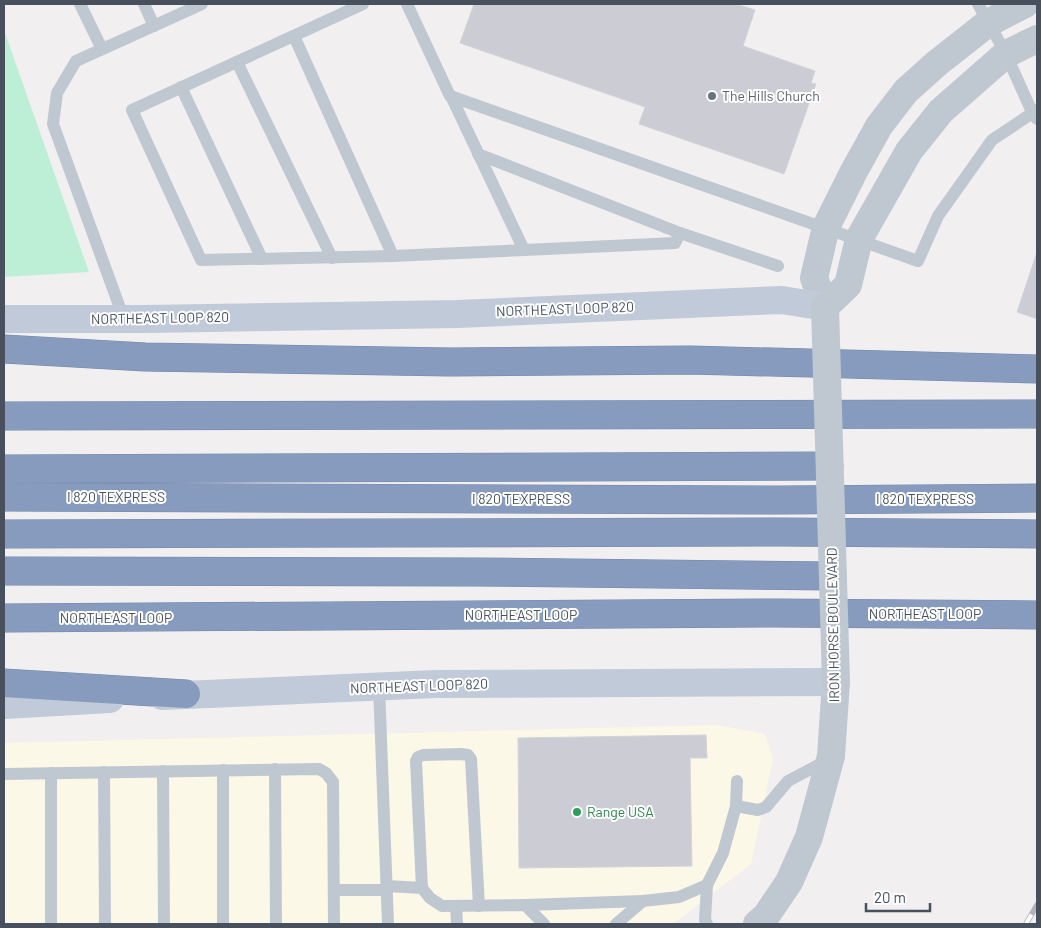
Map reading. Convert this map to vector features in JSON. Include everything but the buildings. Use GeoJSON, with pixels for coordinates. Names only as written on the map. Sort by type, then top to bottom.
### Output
{"type":"FeatureCollection","features":[{"type":"Feature","properties":{"kind":"highway"},"geometry":{"type":"LineString","coordinates":[[4,349],[144,357],[450,362],[690,360],[1037,369]]}},
{"type":"Feature","properties":{"kind":"highway"},"geometry":{"type":"LineString","coordinates":[[4,416],[1037,414]]}},
{"type":"Feature","properties":{"kind":"highway"},"geometry":{"type":"LineString","coordinates":[[4,469],[829,466]]}},
{"type":"Feature","properties":{"kind":"highway","name":"I 820 TEXPRESS"},"geometry":{"type":"LineString","coordinates":[[4,497],[782,500],[1037,498]]}},
{"type":"Feature","properties":{"kind":"highway"},"geometry":{"type":"LineString","coordinates":[[4,534],[773,532],[1037,534]]}},
{"type":"Feature","properties":{"kind":"highway"},"geometry":{"type":"LineString","coordinates":[[4,571],[832,576]]}},
{"type":"Feature","properties":{"kind":"highway","name":"NORTHEAST LOOP"},"geometry":{"type":"LineString","coordinates":[[4,618],[765,613],[1037,615]]}},
{"type":"Feature","properties":{"kind":"highway"},"geometry":{"type":"LineString","coordinates":[[4,684],[186,694]]}},
{"type":"Feature","properties":{"kind":"main road","name":"NORTHEAST LOOP 820"},"geometry":{"type":"LineString","coordinates":[[4,319],[457,314],[782,300],[825,308]]}},
{"type":"Feature","properties":{"kind":"main road","name":"NORTHEAST LOOP 820"},"geometry":{"type":"LineString","coordinates":[[4,705],[186,694],[446,684],[836,682]]}},
{"type":"Feature","properties":{"kind":"street","name":"IRON HORSE BOULEVARD"},"geometry":{"type":"LineString","coordinates":[[757,924],[766,916],[789,882],[809,837],[831,756],[836,682],[825,308],[814,278],[826,227],[879,126],[906,91],[936,64],[983,13],[1025,4]]}},
{"type":"Feature","properties":{"kind":"street"},"geometry":{"type":"LineString","coordinates":[[825,308],[848,285],[860,239],[909,151],[941,110],[1006,54],[1037,39]]}},
{"type":"Feature","properties":{"kind":"lane"},"geometry":{"type":"LineString","coordinates":[[80,4],[102,50]]}},
{"type":"Feature","properties":{"kind":"lane"},"geometry":{"type":"LineString","coordinates":[[144,4],[154,26]]}},
{"type":"Feature","properties":{"kind":"lane"},"geometry":{"type":"LineString","coordinates":[[124,319],[53,124],[57,93],[76,61],[202,4]]}},
{"type":"Feature","properties":{"kind":"lane"},"geometry":{"type":"LineString","coordinates":[[363,4],[132,110],[201,260],[393,256],[675,242],[680,232]]}},
{"type":"Feature","properties":{"kind":"lane"},"geometry":{"type":"LineString","coordinates":[[407,4],[524,250]]}},
{"type":"Feature","properties":{"kind":"lane"},"geometry":{"type":"LineString","coordinates":[[452,96],[918,261],[938,216],[992,140],[1035,114],[1006,54],[983,13]]}},
{"type":"Feature","properties":{"kind":"lane"},"geometry":{"type":"LineString","coordinates":[[294,36],[393,256]]}},
{"type":"Feature","properties":{"kind":"lane"},"geometry":{"type":"LineString","coordinates":[[237,62],[332,258]]}},
{"type":"Feature","properties":{"kind":"lane"},"geometry":{"type":"LineString","coordinates":[[181,87],[262,259]]}},
{"type":"Feature","properties":{"kind":"lane"},"geometry":{"type":"LineString","coordinates":[[478,154],[680,232],[778,266]]}},
{"type":"Feature","properties":{"kind":"lane"},"geometry":{"type":"LineString","coordinates":[[379,686],[388,924]]}},
{"type":"Feature","properties":{"kind":"lane"},"geometry":{"type":"LineString","coordinates":[[479,906],[471,759],[468,755],[423,755],[418,757],[416,761],[422,888],[430,898],[442,906],[479,906],[525,905],[643,901],[679,897],[707,885]]}},
{"type":"Feature","properties":{"kind":"lane"},"geometry":{"type":"LineString","coordinates":[[736,806],[758,810],[766,807],[788,781],[829,760]]}},
{"type":"Feature","properties":{"kind":"lane"},"geometry":{"type":"LineString","coordinates":[[275,769],[276,924]]}},
{"type":"Feature","properties":{"kind":"lane"},"geometry":{"type":"LineString","coordinates":[[4,774],[319,769],[326,773],[333,782],[334,924]]}},
{"type":"Feature","properties":{"kind":"lane"},"geometry":{"type":"LineString","coordinates":[[223,770],[223,924]]}},
{"type":"Feature","properties":{"kind":"lane"},"geometry":{"type":"LineString","coordinates":[[163,771],[164,924]]}},
{"type":"Feature","properties":{"kind":"lane"},"geometry":{"type":"LineString","coordinates":[[104,772],[105,924]]}},
{"type":"Feature","properties":{"kind":"lane"},"geometry":{"type":"LineString","coordinates":[[50,773],[51,924]]}},
{"type":"Feature","properties":{"kind":"lane"},"geometry":{"type":"LineString","coordinates":[[707,924],[705,920],[707,885],[723,853],[736,806],[737,781]]}},
{"type":"Feature","properties":{"kind":"lane"},"geometry":{"type":"LineString","coordinates":[[334,890],[422,888]]}},
{"type":"Feature","properties":{"kind":"lane"},"geometry":{"type":"LineString","coordinates":[[616,924],[643,901]]}},
{"type":"Feature","properties":{"kind":"lane"},"geometry":{"type":"LineString","coordinates":[[525,905],[544,924]]}},
{"type":"Feature","properties":{"kind":"lane"},"geometry":{"type":"LineString","coordinates":[[456,906],[457,924]]}},
{"type":"Feature","properties":{"kind":"shaded area"},"geometry":{"type":"Polygon","coordinates":[[[716,725],[765,734],[773,759],[751,864],[673,924],[4,924],[4,743],[716,725]]]}},
{"type":"Feature","properties":{"kind":"green space"},"geometry":{"type":"Polygon","coordinates":[[[4,30],[89,272],[4,277],[4,30]]]}},
{"type":"Feature","properties":{"kind":"railway"},"geometry":{"type":"LineString","coordinates":[[1026,924],[1037,905]]}},
{"type":"Feature","properties":{"kind":"place","name":"The Hills Church"},"geometry":{"type":"Point","coordinates":[712,96]}},
{"type":"Feature","properties":{"kind":"place","name":"Range USA"},"geometry":{"type":"Point","coordinates":[577,812]}}]}
